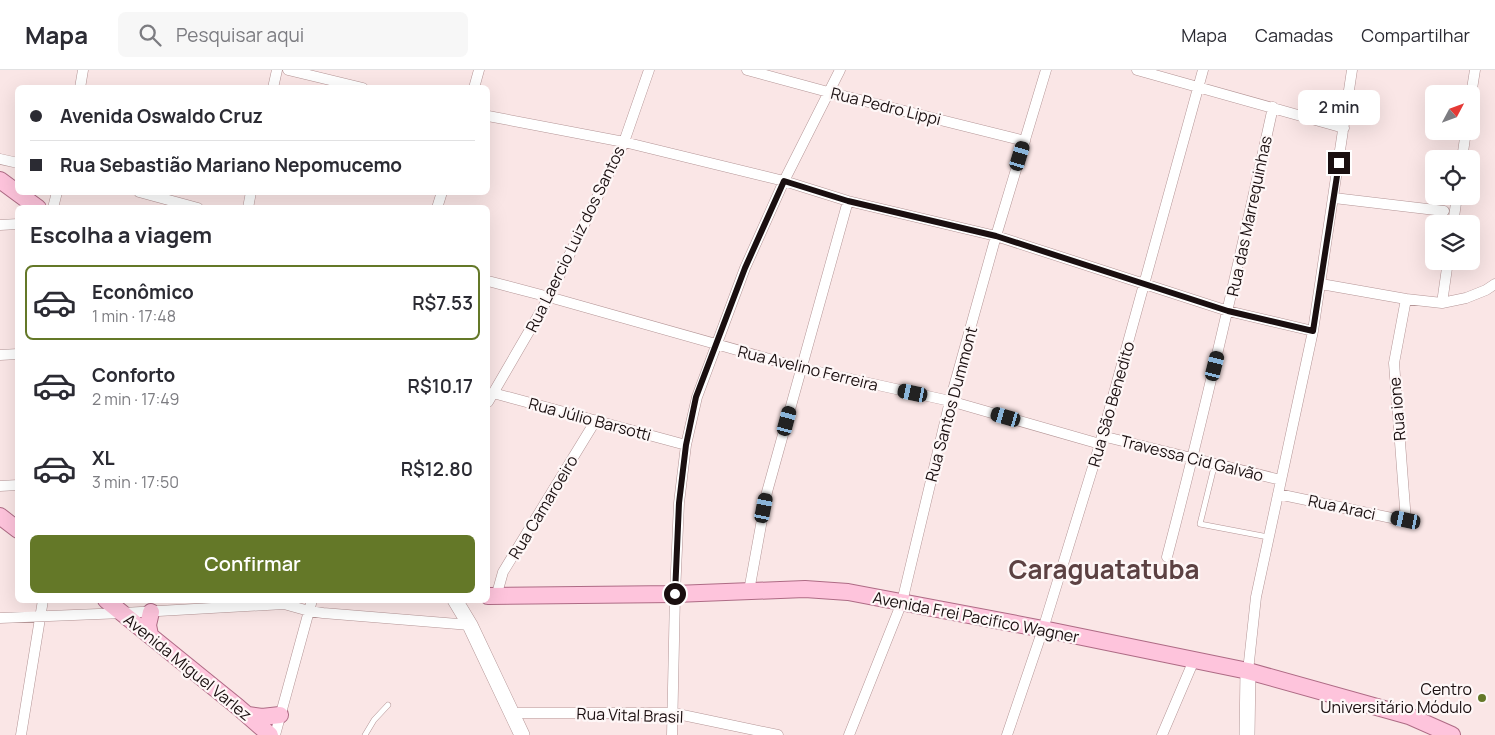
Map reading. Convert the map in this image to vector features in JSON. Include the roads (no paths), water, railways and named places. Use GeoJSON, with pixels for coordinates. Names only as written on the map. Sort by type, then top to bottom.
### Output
{"type":"FeatureCollection","features":[{"type":"Feature","properties":{"kind":"main road"},"geometry":{"type":"LineString","coordinates":[[0,180],[15,191]]}},
{"type":"Feature","properties":{"kind":"main road"},"geometry":{"type":"LineString","coordinates":[[20,195],[34,205]]}},
{"type":"Feature","properties":{"kind":"main road"},"geometry":{"type":"LineString","coordinates":[[0,516],[15,528]]}},
{"type":"Feature","properties":{"kind":"main road","name":"Avenida Frei Pacifico Wagner"},"geometry":{"type":"LineString","coordinates":[[492,596],[675,594],[805,589],[848,592],[1248,671],[1409,716],[1435,731],[1452,735]]}},
{"type":"Feature","properties":{"kind":"main road","name":"Avenida Miguel Varlez"},"geometry":{"type":"LineString","coordinates":[[110,603],[270,735]]}},
{"type":"Feature","properties":{"kind":"main road"},"geometry":{"type":"LineString","coordinates":[[150,612],[148,625],[150,635]]}},
{"type":"Feature","properties":{"kind":"main road"},"geometry":{"type":"LineString","coordinates":[[250,717],[280,715]]}},
{"type":"Feature","properties":{"kind":"street"},"geometry":{"type":"LineString","coordinates":[[80,85],[83,70]]}},
{"type":"Feature","properties":{"kind":"street"},"geometry":{"type":"LineString","coordinates":[[274,85],[276,70]]}},
{"type":"Feature","properties":{"kind":"street"},"geometry":{"type":"LineString","coordinates":[[288,70],[350,85]]}},
{"type":"Feature","properties":{"kind":"street"},"geometry":{"type":"LineString","coordinates":[[475,85],[479,70]]}},
{"type":"Feature","properties":{"kind":"street","name":"Rua Laercio Luiz dos Santos"},"geometry":{"type":"LineString","coordinates":[[490,398],[549,297],[624,142],[649,70]]}},
{"type":"Feature","properties":{"kind":"street","name":"Rua Pedro Lippi"},"geometry":{"type":"LineString","coordinates":[[747,70],[828,92],[1025,140]]}},
{"type":"Feature","properties":{"kind":"street"},"geometry":{"type":"LineString","coordinates":[[672,735],[679,503],[686,445],[696,397],[745,268],[784,181],[840,70]]}},
{"type":"Feature","properties":{"kind":"street","name":"Rua Santos Dummont"},"geometry":{"type":"LineString","coordinates":[[849,735],[902,602],[950,401],[996,236],[1046,70]]}},
{"type":"Feature","properties":{"kind":"street"},"geometry":{"type":"LineString","coordinates":[[1137,70],[1344,128]]}},
{"type":"Feature","properties":{"kind":"street","name":"Rua São Benedito"},"geometry":{"type":"LineString","coordinates":[[1008,735],[1043,629],[1101,440],[1203,70]]}},
{"type":"Feature","properties":{"kind":"street"},"geometry":{"type":"LineString","coordinates":[[1247,735],[1248,671],[1256,597],[1313,331],[1352,70]]}},
{"type":"Feature","properties":{"kind":"street"},"geometry":{"type":"LineString","coordinates":[[1473,85],[1475,70]]}},
{"type":"Feature","properties":{"kind":"street","name":"Rua das Marrequinhas"},"geometry":{"type":"LineString","coordinates":[[1167,557],[1193,458],[1274,108]]}},
{"type":"Feature","properties":{"kind":"street"},"geometry":{"type":"LineString","coordinates":[[490,116],[624,142],[784,181],[848,201],[996,236],[1228,311],[1313,331]]}},
{"type":"Feature","properties":{"kind":"street"},"geometry":{"type":"LineString","coordinates":[[0,159],[15,162]]}},
{"type":"Feature","properties":{"kind":"street"},"geometry":{"type":"LineString","coordinates":[[150,195],[187,205]]}},
{"type":"Feature","properties":{"kind":"street"},"geometry":{"type":"LineString","coordinates":[[1334,198],[1444,211]]}},
{"type":"Feature","properties":{"kind":"street"},"geometry":{"type":"LineString","coordinates":[[749,592],[767,492],[848,201]]}},
{"type":"Feature","properties":{"kind":"street"},"geometry":{"type":"LineString","coordinates":[[0,225],[15,224]]}},
{"type":"Feature","properties":{"kind":"street"},"geometry":{"type":"LineString","coordinates":[[1442,303],[1447,270]]}},
{"type":"Feature","properties":{"kind":"street","name":"Rua Avelino Ferreira"},"geometry":{"type":"LineString","coordinates":[[490,282],[801,368],[950,401],[1101,440]]}},
{"type":"Feature","properties":{"kind":"street"},"geometry":{"type":"LineString","coordinates":[[1321,284],[1442,303],[1466,298],[1495,284]]}},
{"type":"Feature","properties":{"kind":"street","name":"Rua ione"},"geometry":{"type":"LineString","coordinates":[[1406,298],[1394,363],[1406,520]]}},
{"type":"Feature","properties":{"kind":"street"},"geometry":{"type":"LineString","coordinates":[[0,355],[15,354]]}},
{"type":"Feature","properties":{"kind":"street","name":"Rua Júlio Barsotti"},"geometry":{"type":"LineString","coordinates":[[493,393],[686,445]]}},
{"type":"Feature","properties":{"kind":"street","name":"Rua Camaroeiro"},"geometry":{"type":"LineString","coordinates":[[492,596],[503,572],[596,420]]}},
{"type":"Feature","properties":{"kind":"street","name":"Travessa Cid Galvão"},"geometry":{"type":"LineString","coordinates":[[1101,440],[1193,458],[1281,480]]}},
{"type":"Feature","properties":{"kind":"street"},"geometry":{"type":"LineString","coordinates":[[0,486],[15,485]]}},
{"type":"Feature","properties":{"kind":"street","name":"Rua Araci"},"geometry":{"type":"LineString","coordinates":[[1278,494],[1406,520]]}},
{"type":"Feature","properties":{"kind":"street"},"geometry":{"type":"LineString","coordinates":[[21,735],[42,603]]}},
{"type":"Feature","properties":{"kind":"street"},"geometry":{"type":"LineString","coordinates":[[275,735],[311,603]]}},
{"type":"Feature","properties":{"kind":"street"},"geometry":{"type":"LineString","coordinates":[[457,603],[470,625],[522,735]]}},
{"type":"Feature","properties":{"kind":"street"},"geometry":{"type":"LineString","coordinates":[[0,618],[284,604],[309,611],[470,625]]}},
{"type":"Feature","properties":{"kind":"street"},"geometry":{"type":"LineString","coordinates":[[1162,735],[1194,660]]}},
{"type":"Feature","properties":{"kind":"street","name":"Rua Vital Brasil"},"geometry":{"type":"LineString","coordinates":[[512,713],[673,713],[778,735]]}},
{"type":"Feature","properties":{"kind":"street"},"geometry":{"type":"LineString","coordinates":[[250,717],[257,735]]}},
{"type":"Feature","properties":{"kind":"lane"},"geometry":{"type":"LineString","coordinates":[[1213,472],[1200,524],[1269,537]]}},
{"type":"Feature","properties":{"kind":"lane"},"geometry":{"type":"LineString","coordinates":[[365,735],[388,705]]}},
{"type":"Feature","properties":{"kind":"place","name":"Centro Universitário Módulo"},"geometry":{"type":"Point","coordinates":[1482,698]}},
{"type":"Feature","properties":{"kind":"district","name":"Caraguatatuba"},"geometry":{"type":"Point","coordinates":[1104,569]}}]}
